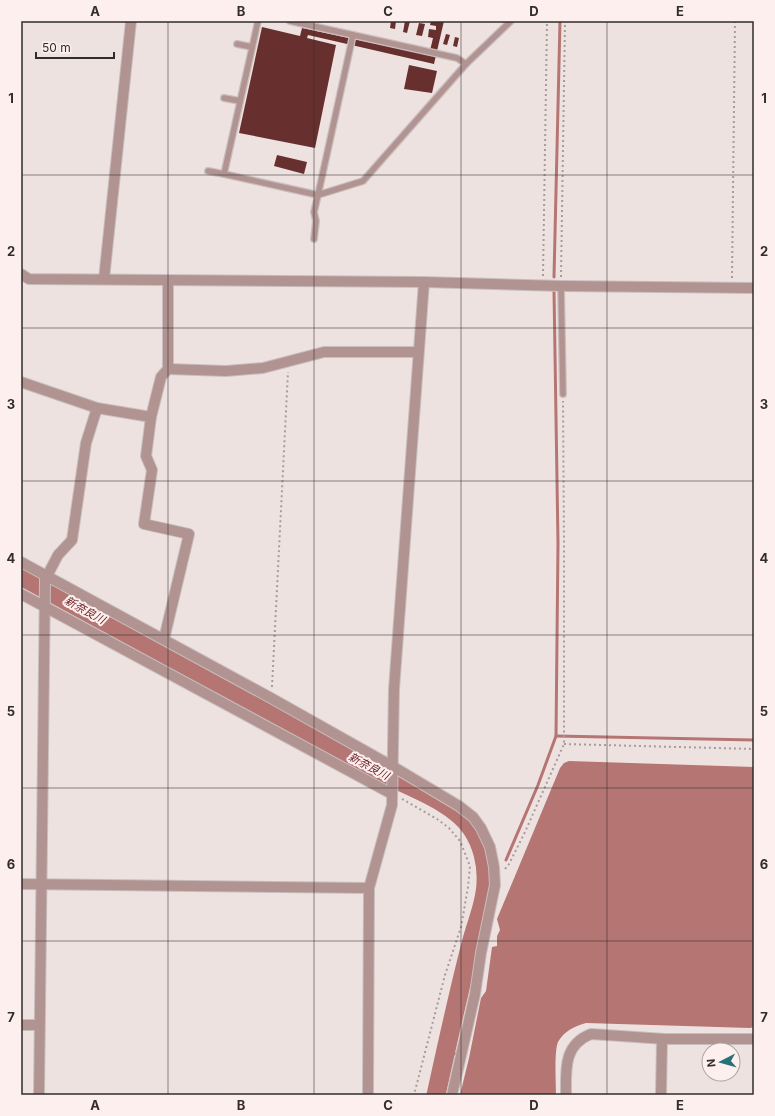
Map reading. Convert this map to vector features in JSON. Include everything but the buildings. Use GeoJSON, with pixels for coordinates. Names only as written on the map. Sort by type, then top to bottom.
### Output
{"type":"FeatureCollection","features":[{"type":"Feature","properties":{"kind":"street"},"geometry":{"type":"LineString","coordinates":[[104,279],[131,21]]}},
{"type":"Feature","properties":{"kind":"street"},"geometry":{"type":"LineString","coordinates":[[21,274],[29,279],[424,282],[561,286],[754,288]]}},
{"type":"Feature","properties":{"kind":"street"},"geometry":{"type":"LineString","coordinates":[[164,639],[189,534],[144,524],[152,470],[146,456],[151,417],[161,377],[168,370],[168,281]]}},
{"type":"Feature","properties":{"kind":"street"},"geometry":{"type":"LineString","coordinates":[[368,1095],[369,888],[392,804],[394,689],[424,282]]}},
{"type":"Feature","properties":{"kind":"street"},"geometry":{"type":"LineString","coordinates":[[168,370],[226,371],[263,368],[324,352],[418,352]]}},
{"type":"Feature","properties":{"kind":"street"},"geometry":{"type":"LineString","coordinates":[[21,382],[97,408],[151,417]]}},
{"type":"Feature","properties":{"kind":"street"},"geometry":{"type":"LineString","coordinates":[[39,1095],[40,884],[44,603],[46,578],[58,555],[72,540],[86,443],[97,408]]}},
{"type":"Feature","properties":{"kind":"street"},"geometry":{"type":"LineString","coordinates":[[21,562],[46,578],[164,639],[271,698],[392,769],[459,806],[473,817],[481,828],[490,847],[495,877],[475,994],[452,1095]]}},
{"type":"Feature","properties":{"kind":"street"},"geometry":{"type":"LineString","coordinates":[[21,594],[44,603],[392,791]]}},
{"type":"Feature","properties":{"kind":"street"},"geometry":{"type":"LineString","coordinates":[[21,884],[369,888]]}},
{"type":"Feature","properties":{"kind":"street"},"geometry":{"type":"LineString","coordinates":[[21,1025],[39,1025]]}},
{"type":"Feature","properties":{"kind":"street"},"geometry":{"type":"LineString","coordinates":[[566,1095],[567,1060],[571,1050],[585,1036],[591,1034],[662,1039],[754,1039]]}},
{"type":"Feature","properties":{"kind":"street"},"geometry":{"type":"LineString","coordinates":[[661,1095],[662,1039]]}},
{"type":"Feature","properties":{"kind":"lane"},"geometry":{"type":"LineString","coordinates":[[224,174],[258,21]]}},
{"type":"Feature","properties":{"kind":"lane"},"geometry":{"type":"LineString","coordinates":[[290,21],[457,58],[466,64]]}},
{"type":"Feature","properties":{"kind":"lane"},"geometry":{"type":"LineString","coordinates":[[208,171],[318,195],[363,181],[466,64],[511,21]]}},
{"type":"Feature","properties":{"kind":"lane"},"geometry":{"type":"LineString","coordinates":[[314,239],[316,220],[314,212],[353,35]]}},
{"type":"Feature","properties":{"kind":"lane"},"geometry":{"type":"LineString","coordinates":[[237,44],[252,47]]}},
{"type":"Feature","properties":{"kind":"lane"},"geometry":{"type":"LineString","coordinates":[[224,98],[240,101]]}},
{"type":"Feature","properties":{"kind":"lane"},"geometry":{"type":"LineString","coordinates":[[561,286],[562,394]]}},
{"type":"Feature","properties":{"kind":"path"},"geometry":{"type":"LineString","coordinates":[[543,285],[547,21]]}},
{"type":"Feature","properties":{"kind":"path"},"geometry":{"type":"LineString","coordinates":[[561,286],[565,21]]}},
{"type":"Feature","properties":{"kind":"path"},"geometry":{"type":"LineString","coordinates":[[732,287],[735,21]]}},
{"type":"Feature","properties":{"kind":"path"},"geometry":{"type":"LineString","coordinates":[[271,698],[289,360]]}},
{"type":"Feature","properties":{"kind":"path"},"geometry":{"type":"LineString","coordinates":[[495,877],[509,864],[564,744],[562,394]]}},
{"type":"Feature","properties":{"kind":"path"},"geometry":{"type":"LineString","coordinates":[[564,744],[754,749]]}},
{"type":"Feature","properties":{"kind":"path"},"geometry":{"type":"LineString","coordinates":[[392,791],[437,819],[448,828],[460,841],[470,866],[468,887],[460,927],[445,975],[414,1095]]}},
{"type":"Feature","properties":{"kind":"shaded area"},"geometry":{"type":"Polygon","coordinates":[[[569,761],[754,767],[754,1027],[586,1023],[570,1030],[560,1038],[558,1042],[556,1060],[556,1095],[460,1095],[481,998],[486,991],[492,947],[497,946],[497,936],[500,930],[497,919],[560,768],[564,763],[569,761]]]}},
{"type":"Feature","properties":{"kind":"waterway"},"geometry":{"type":"LineString","coordinates":[[554,277],[560,21]]}},
{"type":"Feature","properties":{"kind":"waterway"},"geometry":{"type":"LineString","coordinates":[[506,860],[538,785],[556,736],[558,543],[554,291]]}},
{"type":"Feature","properties":{"kind":"waterway","name":"新奈良川"},"geometry":{"type":"LineString","coordinates":[[21,576],[386,775],[433,797],[455,811],[465,820],[476,835],[483,854],[486,868],[486,890],[473,936],[436,1095]]}},
{"type":"Feature","properties":{"kind":"waterway"},"geometry":{"type":"LineString","coordinates":[[556,736],[754,740]]}},
{"type":"Feature","properties":{"kind":"waterway"},"geometry":{"type":"LineString","coordinates":[[446,1052],[456,1054]]}}]}
